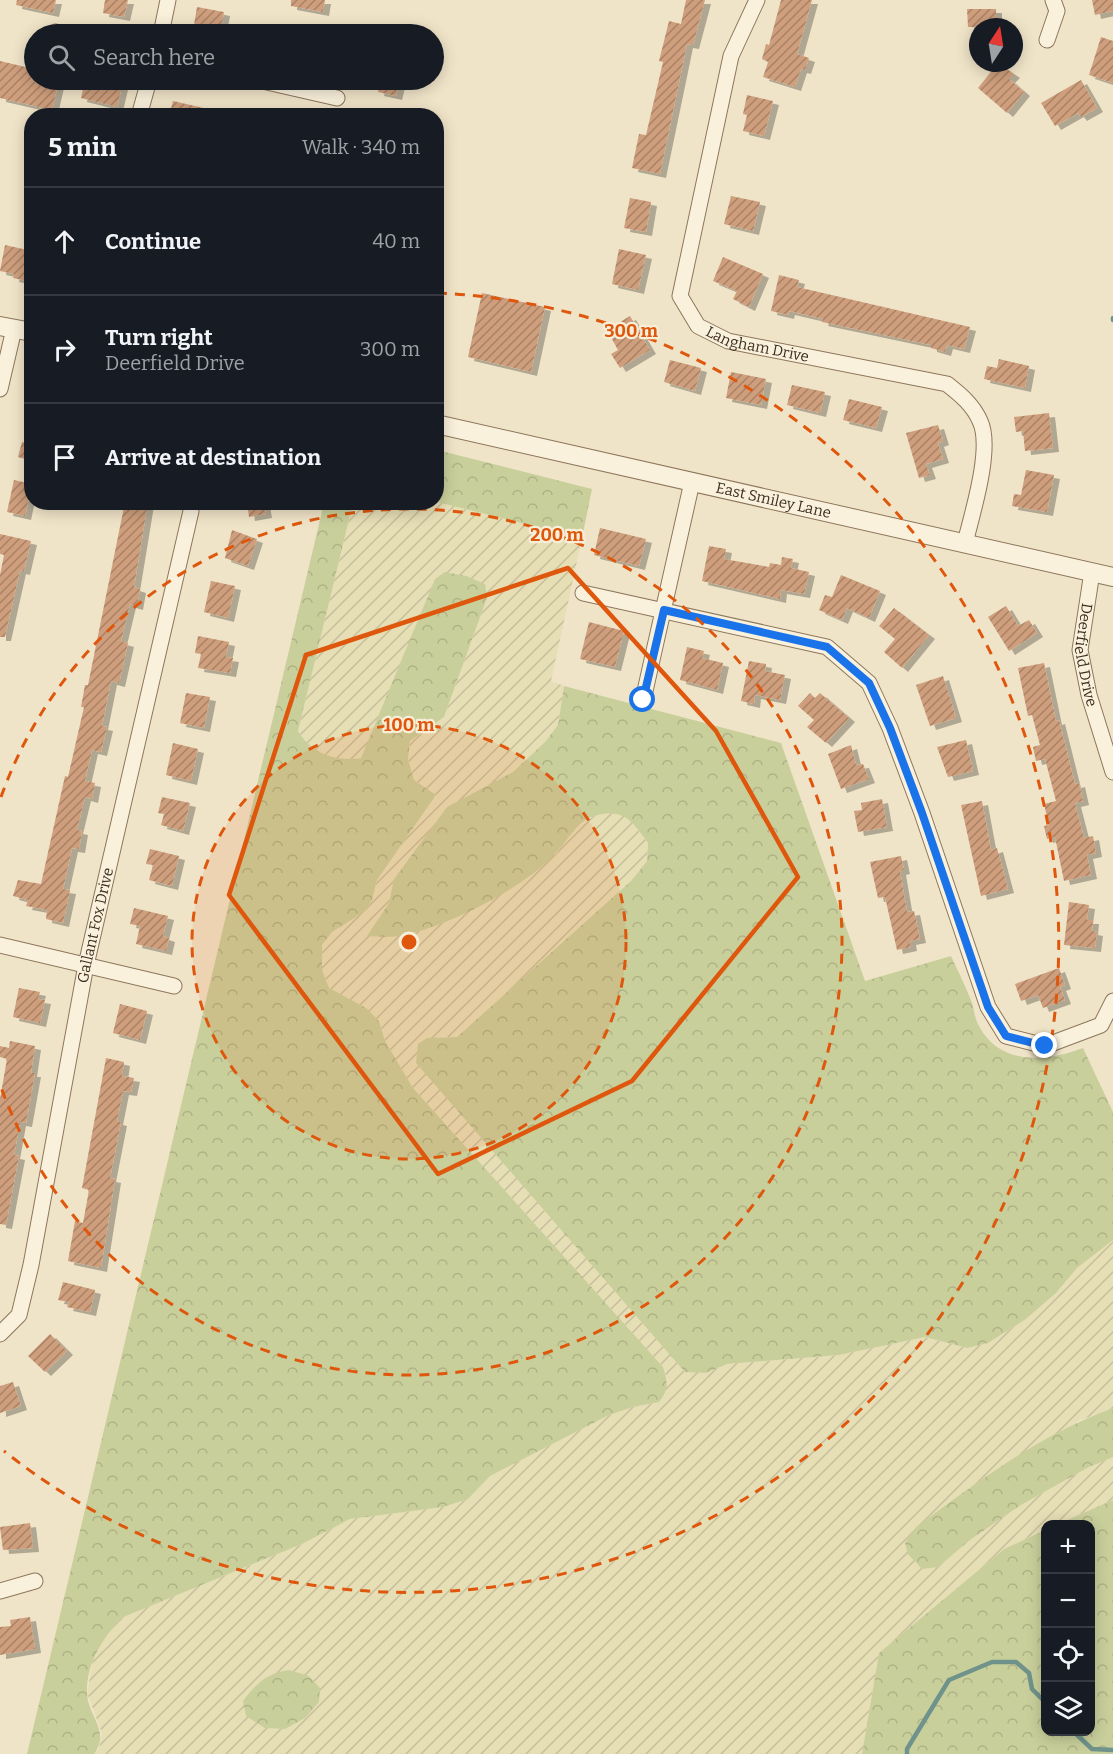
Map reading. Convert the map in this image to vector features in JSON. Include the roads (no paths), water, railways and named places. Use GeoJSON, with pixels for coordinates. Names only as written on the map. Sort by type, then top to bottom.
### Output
{"type":"FeatureCollection","features":[{"type":"Feature","properties":{"kind":"street"},"geometry":{"type":"LineString","coordinates":[[162,24],[168,0]]}},
{"type":"Feature","properties":{"kind":"street","name":"Langham Drive"},"geometry":{"type":"LineString","coordinates":[[757,0],[730,57],[680,296],[698,326],[728,341],[947,384],[970,403],[982,424],[984,463],[965,543]]}},
{"type":"Feature","properties":{"kind":"street"},"geometry":{"type":"LineString","coordinates":[[1047,40],[1057,11],[1053,0]]}},
{"type":"Feature","properties":{"kind":"street"},"geometry":{"type":"LineString","coordinates":[[141,108],[146,90]]}},
{"type":"Feature","properties":{"kind":"street"},"geometry":{"type":"LineString","coordinates":[[302,90],[337,98]]}},
{"type":"Feature","properties":{"kind":"street"},"geometry":{"type":"LineString","coordinates":[[0,389],[15,329]]}},
{"type":"Feature","properties":{"kind":"street","name":"East Smiley Lane"},"geometry":{"type":"LineString","coordinates":[[444,426],[1113,577]]}},
{"type":"Feature","properties":{"kind":"street"},"geometry":{"type":"LineString","coordinates":[[643,700],[692,482]]}},
{"type":"Feature","properties":{"kind":"street","name":"Gallant Fox Drive"},"geometry":{"type":"LineString","coordinates":[[0,1334],[19,1315],[32,1265],[86,965],[191,511]]}},
{"type":"Feature","properties":{"kind":"street","name":"Deerfield Drive"},"geometry":{"type":"LineString","coordinates":[[1092,572],[1080,650],[1089,695],[1113,771]]}},
{"type":"Feature","properties":{"kind":"street"},"geometry":{"type":"LineString","coordinates":[[583,593],[827,647],[869,683],[890,728],[922,813],[988,1007],[1006,1036],[1045,1046],[1101,1025],[1113,1001]]}},
{"type":"Feature","properties":{"kind":"street"},"geometry":{"type":"LineString","coordinates":[[0,945],[174,986]]}},
{"type":"Feature","properties":{"kind":"street"},"geometry":{"type":"LineString","coordinates":[[0,1591],[35,1581]]}},
{"type":"Feature","properties":{"kind":"waterway"},"geometry":{"type":"LineString","coordinates":[[907,1754],[907,1749],[949,1680],[992,1662],[1016,1662],[1029,1673],[1032,1689],[1041,1698]]}},
{"type":"Feature","properties":{"kind":"waterway"},"geometry":{"type":"LineString","coordinates":[[1078,1736],[1092,1749],[1113,1750]]}}]}
